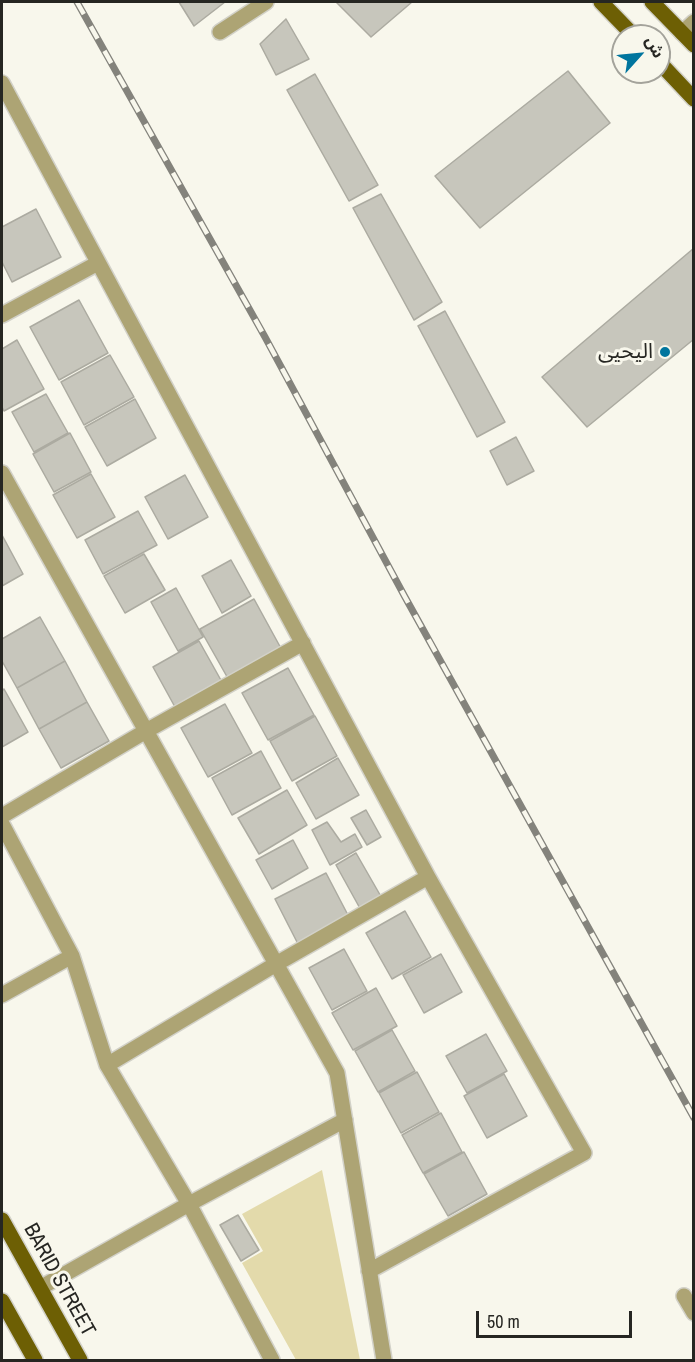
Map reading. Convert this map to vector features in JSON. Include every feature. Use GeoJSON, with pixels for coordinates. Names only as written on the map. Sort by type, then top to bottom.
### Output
{"type":"FeatureCollection","features":[{"type":"Feature","properties":{"kind":"main road"},"geometry":{"type":"LineString","coordinates":[[601,2],[622,24]]}},
{"type":"Feature","properties":{"kind":"main road"},"geometry":{"type":"LineString","coordinates":[[652,2],[688,28],[693,45]]}},
{"type":"Feature","properties":{"kind":"main road"},"geometry":{"type":"LineString","coordinates":[[671,75],[693,99]]}},
{"type":"Feature","properties":{"kind":"main road","name":"BARID STREET"},"geometry":{"type":"LineString","coordinates":[[2,1220],[80,1360]]}},
{"type":"Feature","properties":{"kind":"main road"},"geometry":{"type":"LineString","coordinates":[[3,1307],[35,1360]]}},
{"type":"Feature","properties":{"kind":"street"},"geometry":{"type":"LineString","coordinates":[[220,32],[266,2]]}},
{"type":"Feature","properties":{"kind":"street"},"geometry":{"type":"LineString","coordinates":[[2,83],[428,877],[584,1153],[369,1271]]}},
{"type":"Feature","properties":{"kind":"street"},"geometry":{"type":"LineString","coordinates":[[2,315],[98,263]]}},
{"type":"Feature","properties":{"kind":"street"},"geometry":{"type":"LineString","coordinates":[[2,473],[7,497],[146,730],[337,1073],[384,1360]]}},
{"type":"Feature","properties":{"kind":"street"},"geometry":{"type":"LineString","coordinates":[[2,816],[146,730],[303,643]]}},
{"type":"Feature","properties":{"kind":"street"},"geometry":{"type":"LineString","coordinates":[[2,824],[72,956],[107,1065],[189,1204],[272,1360]]}},
{"type":"Feature","properties":{"kind":"street"},"geometry":{"type":"LineString","coordinates":[[107,1065],[428,877]]}},
{"type":"Feature","properties":{"kind":"street"},"geometry":{"type":"LineString","coordinates":[[2,995],[72,956]]}},
{"type":"Feature","properties":{"kind":"street"},"geometry":{"type":"LineString","coordinates":[[40,1288],[345,1120]]}},
{"type":"Feature","properties":{"kind":"street"},"geometry":{"type":"LineString","coordinates":[[684,1296],[693,1313]]}},
{"type":"Feature","properties":{"kind":"shaded area"},"geometry":{"type":"Polygon","coordinates":[[[322,1170],[360,1360],[296,1360],[242,1263],[263,1251],[242,1214],[322,1170]]]}},
{"type":"Feature","properties":{"kind":"building"},"geometry":{"type":"Polygon","coordinates":[[[179,2],[225,2],[194,26],[179,2]]]}},
{"type":"Feature","properties":{"kind":"building"},"geometry":{"type":"Polygon","coordinates":[[[336,2],[412,2],[371,37],[336,2]]]}},
{"type":"Feature","properties":{"kind":"building"},"geometry":{"type":"Polygon","coordinates":[[[286,19],[309,59],[276,75],[260,44],[286,19]]]}},
{"type":"Feature","properties":{"kind":"building"},"geometry":{"type":"Polygon","coordinates":[[[568,71],[610,123],[480,228],[435,176],[568,71]]]}},
{"type":"Feature","properties":{"kind":"building"},"geometry":{"type":"Polygon","coordinates":[[[315,74],[378,185],[349,201],[287,90],[315,74]]]}},
{"type":"Feature","properties":{"kind":"building"},"geometry":{"type":"Polygon","coordinates":[[[381,194],[442,302],[414,320],[353,208],[381,194]]]}},
{"type":"Feature","properties":{"kind":"building"},"geometry":{"type":"Polygon","coordinates":[[[36,209],[61,257],[12,282],[2,262],[2,227],[36,209]]]}},
{"type":"Feature","properties":{"kind":"building"},"geometry":{"type":"Polygon","coordinates":[[[694,248],[694,339],[587,427],[542,377],[694,248]]]}},
{"type":"Feature","properties":{"kind":"building"},"geometry":{"type":"Polygon","coordinates":[[[79,300],[108,353],[59,380],[30,327],[79,300]]]}},
{"type":"Feature","properties":{"kind":"building"},"geometry":{"type":"Polygon","coordinates":[[[445,311],[505,422],[477,437],[418,326],[445,311]]]}},
{"type":"Feature","properties":{"kind":"building"},"geometry":{"type":"Polygon","coordinates":[[[17,340],[44,389],[4,411],[2,407],[2,349],[17,340]]]}},
{"type":"Feature","properties":{"kind":"building"},"geometry":{"type":"Polygon","coordinates":[[[110,355],[134,397],[84,425],[61,382],[110,355]]]}},
{"type":"Feature","properties":{"kind":"building"},"geometry":{"type":"Polygon","coordinates":[[[46,394],[68,433],[34,452],[12,412],[46,394]]]}},
{"type":"Feature","properties":{"kind":"building"},"geometry":{"type":"Polygon","coordinates":[[[135,399],[156,438],[107,466],[85,427],[135,399]]]}},
{"type":"Feature","properties":{"kind":"building"},"geometry":{"type":"Polygon","coordinates":[[[70,433],[91,472],[54,492],[33,454],[70,433]]]}},
{"type":"Feature","properties":{"kind":"building"},"geometry":{"type":"Polygon","coordinates":[[[516,437],[534,471],[507,485],[490,451],[516,437]]]}},
{"type":"Feature","properties":{"kind":"building"},"geometry":{"type":"Polygon","coordinates":[[[91,474],[115,517],[77,538],[53,495],[91,474]]]}},
{"type":"Feature","properties":{"kind":"building"},"geometry":{"type":"Polygon","coordinates":[[[185,475],[208,517],[168,539],[145,497],[185,475]]]}},
{"type":"Feature","properties":{"kind":"building"},"geometry":{"type":"Polygon","coordinates":[[[138,511],[157,545],[103,574],[85,540],[138,511]]]}},
{"type":"Feature","properties":{"kind":"building"},"geometry":{"type":"Polygon","coordinates":[[[2,535],[23,574],[2,586],[2,535]]]}},
{"type":"Feature","properties":{"kind":"building"},"geometry":{"type":"Polygon","coordinates":[[[144,554],[165,590],[125,613],[104,576],[144,554]]]}},
{"type":"Feature","properties":{"kind":"building"},"geometry":{"type":"Polygon","coordinates":[[[231,560],[251,596],[222,613],[202,576],[231,560]]]}},
{"type":"Feature","properties":{"kind":"building"},"geometry":{"type":"Polygon","coordinates":[[[176,588],[203,637],[178,651],[151,602],[176,588]]]}},
{"type":"Feature","properties":{"kind":"building"},"geometry":{"type":"Polygon","coordinates":[[[254,599],[283,652],[230,682],[200,629],[254,599]]]}},
{"type":"Feature","properties":{"kind":"building"},"geometry":{"type":"Polygon","coordinates":[[[40,617],[65,661],[17,688],[2,661],[2,639],[40,617]]]}},
{"type":"Feature","properties":{"kind":"building"},"geometry":{"type":"Polygon","coordinates":[[[199,641],[222,682],[175,707],[153,667],[199,641]]]}},
{"type":"Feature","properties":{"kind":"building"},"geometry":{"type":"Polygon","coordinates":[[[65,661],[87,702],[39,729],[17,688],[65,661]]]}},
{"type":"Feature","properties":{"kind":"building"},"geometry":{"type":"Polygon","coordinates":[[[288,668],[314,715],[268,740],[242,693],[288,668]]]}},
{"type":"Feature","properties":{"kind":"building"},"geometry":{"type":"Polygon","coordinates":[[[4,689],[28,732],[2,747],[2,691],[4,689]]]}},
{"type":"Feature","properties":{"kind":"building"},"geometry":{"type":"Polygon","coordinates":[[[87,702],[109,741],[61,768],[39,729],[87,702]]]}},
{"type":"Feature","properties":{"kind":"building"},"geometry":{"type":"Polygon","coordinates":[[[225,704],[252,753],[208,777],[181,728],[225,704]]]}},
{"type":"Feature","properties":{"kind":"building"},"geometry":{"type":"Polygon","coordinates":[[[315,716],[337,756],[292,781],[270,741],[315,716]]]}},
{"type":"Feature","properties":{"kind":"building"},"geometry":{"type":"Polygon","coordinates":[[[261,751],[281,788],[232,815],[212,778],[261,751]]]}},
{"type":"Feature","properties":{"kind":"building"},"geometry":{"type":"Polygon","coordinates":[[[338,758],[359,795],[316,819],[296,783],[338,758]]]}},
{"type":"Feature","properties":{"kind":"building"},"geometry":{"type":"Polygon","coordinates":[[[287,790],[307,825],[259,854],[238,818],[287,790]]]}},
{"type":"Feature","properties":{"kind":"building"},"geometry":{"type":"Polygon","coordinates":[[[366,810],[381,837],[367,845],[351,818],[366,810]]]}},
{"type":"Feature","properties":{"kind":"building"},"geometry":{"type":"Polygon","coordinates":[[[327,822],[341,842],[355,834],[362,847],[330,865],[312,830],[327,822]]]}},
{"type":"Feature","properties":{"kind":"building"},"geometry":{"type":"Polygon","coordinates":[[[293,840],[308,868],[272,889],[256,860],[293,840]]]}},
{"type":"Feature","properties":{"kind":"building"},"geometry":{"type":"Polygon","coordinates":[[[356,853],[383,900],[362,912],[336,865],[356,853]]]}},
{"type":"Feature","properties":{"kind":"building"},"geometry":{"type":"Polygon","coordinates":[[[326,873],[349,917],[298,944],[275,899],[326,873]]]}},
{"type":"Feature","properties":{"kind":"building"},"geometry":{"type":"Polygon","coordinates":[[[405,911],[431,957],[392,979],[366,933],[405,911]]]}},
{"type":"Feature","properties":{"kind":"building"},"geometry":{"type":"Polygon","coordinates":[[[344,949],[367,991],[332,1010],[309,968],[344,949]]]}},
{"type":"Feature","properties":{"kind":"building"},"geometry":{"type":"Polygon","coordinates":[[[441,954],[462,992],[424,1013],[403,975],[441,954]]]}},
{"type":"Feature","properties":{"kind":"building"},"geometry":{"type":"Polygon","coordinates":[[[376,988],[397,1026],[353,1050],[332,1013],[376,988]]]}},
{"type":"Feature","properties":{"kind":"building"},"geometry":{"type":"Polygon","coordinates":[[[392,1030],[415,1071],[378,1092],[355,1051],[392,1030]]]}},
{"type":"Feature","properties":{"kind":"building"},"geometry":{"type":"Polygon","coordinates":[[[486,1034],[507,1071],[467,1093],[446,1056],[486,1034]]]}},
{"type":"Feature","properties":{"kind":"building"},"geometry":{"type":"Polygon","coordinates":[[[417,1072],[439,1112],[401,1133],[379,1093],[417,1072]]]}},
{"type":"Feature","properties":{"kind":"building"},"geometry":{"type":"Polygon","coordinates":[[[504,1074],[527,1116],[487,1138],[464,1096],[504,1074]]]}},
{"type":"Feature","properties":{"kind":"building"},"geometry":{"type":"Polygon","coordinates":[[[441,1113],[462,1152],[423,1173],[402,1135],[441,1113]]]}},
{"type":"Feature","properties":{"kind":"building"},"geometry":{"type":"Polygon","coordinates":[[[464,1152],[487,1194],[448,1216],[424,1174],[464,1152]]]}},
{"type":"Feature","properties":{"kind":"building"},"geometry":{"type":"Polygon","coordinates":[[[238,1215],[259,1250],[241,1261],[220,1225],[238,1215]]]}},
{"type":"Feature","properties":{"kind":"railway"},"geometry":{"type":"LineString","coordinates":[[77,2],[265,337],[405,597],[694,1118]]}},
{"type":"Feature","properties":{"kind":"place","name":"اليحيى"},"geometry":{"type":"Point","coordinates":[665,352]}}]}
